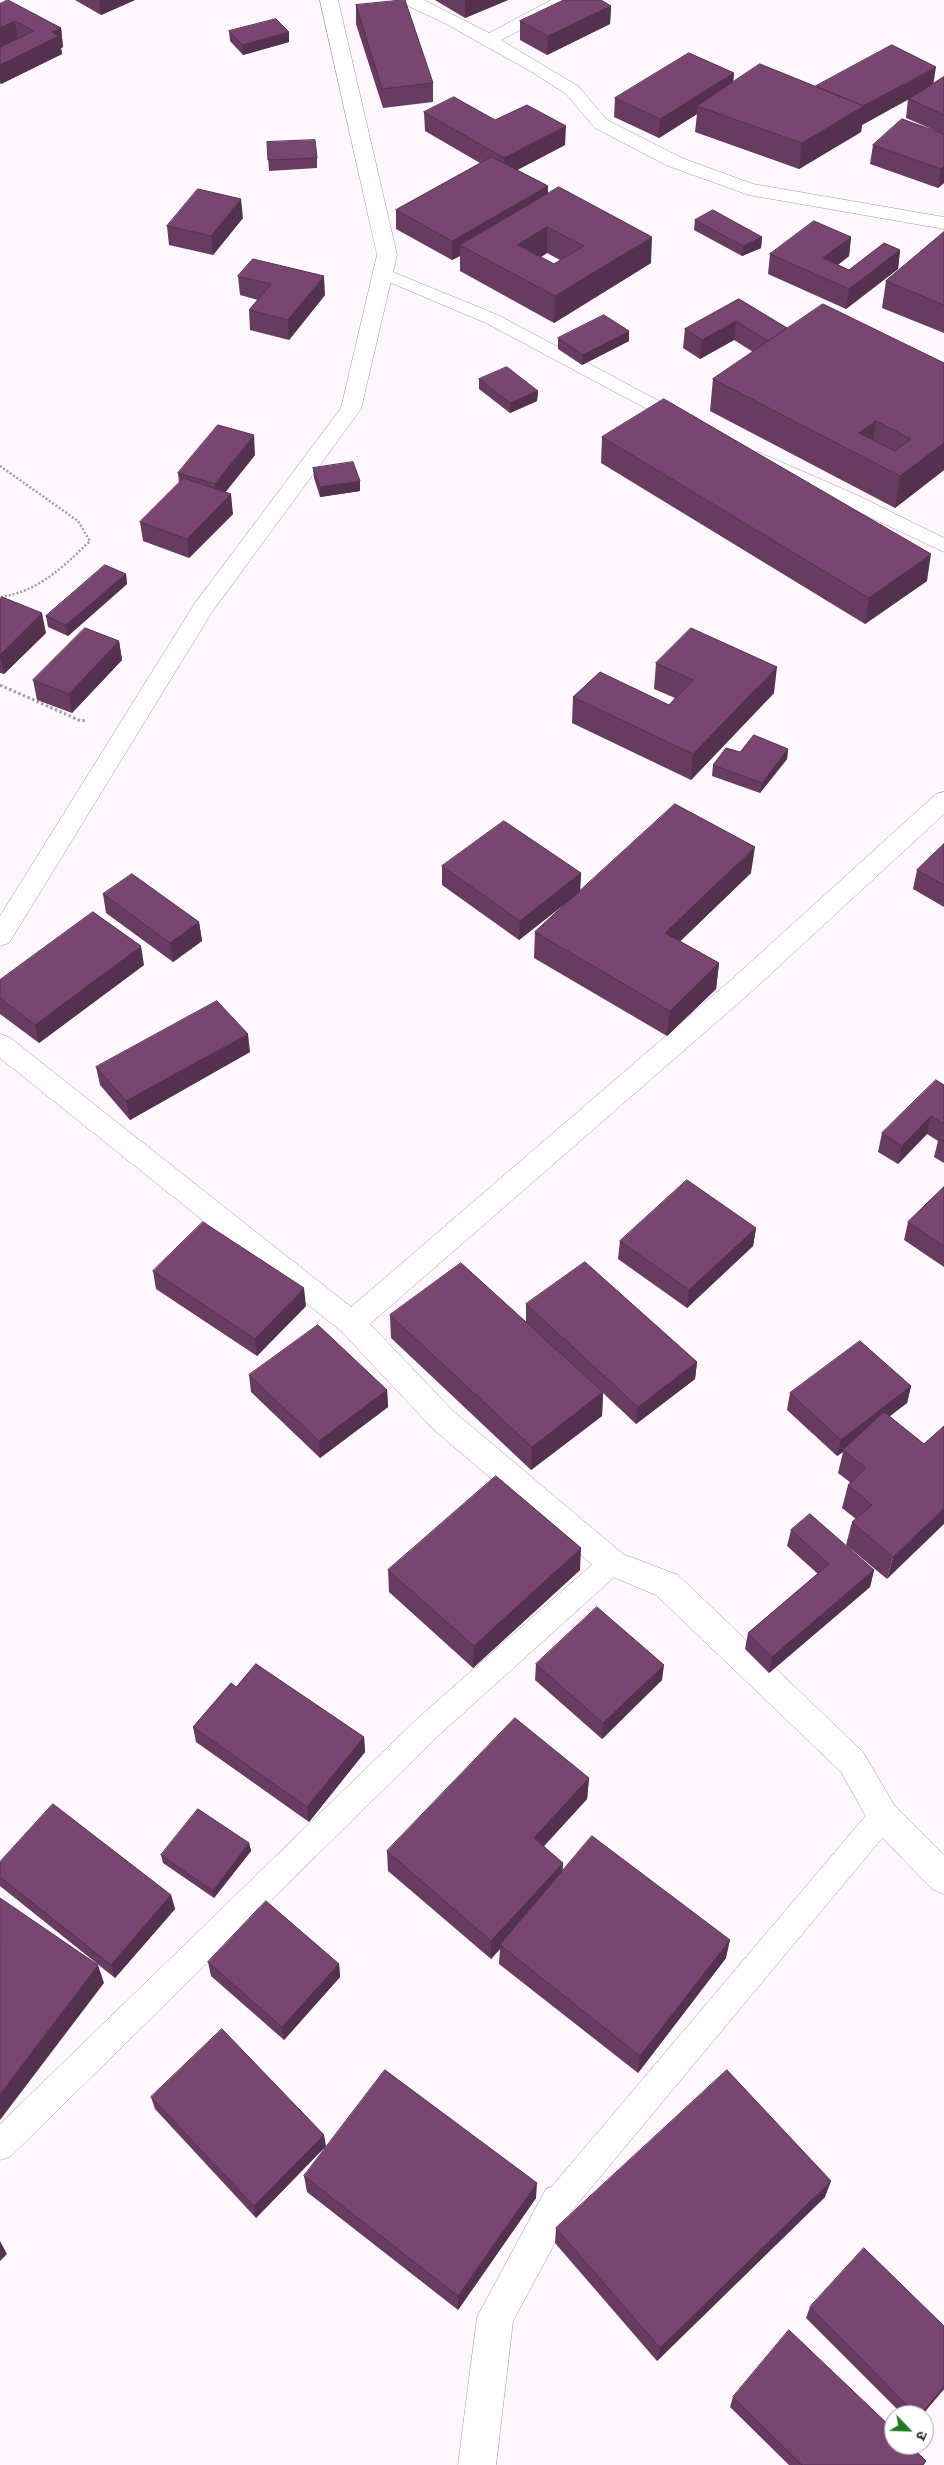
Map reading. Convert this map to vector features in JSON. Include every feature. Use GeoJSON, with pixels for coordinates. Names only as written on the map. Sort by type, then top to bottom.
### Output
{"type":"FeatureCollection","features":[{"type":"Feature","properties":{"kind":"street"},"geometry":{"type":"LineString","coordinates":[[0,937],[203,608],[351,409],[388,254],[329,0]]}},
{"type":"Feature","properties":{"kind":"street"},"geometry":{"type":"LineString","coordinates":[[410,0],[489,40],[572,90],[601,124],[675,162],[749,189],[944,223]]}},
{"type":"Feature","properties":{"kind":"street"},"geometry":{"type":"LineString","coordinates":[[489,40],[564,0]]}},
{"type":"Feature","properties":{"kind":"street"},"geometry":{"type":"LineString","coordinates":[[351,1323],[742,986],[944,800]]}},
{"type":"Feature","properties":{"kind":"street"},"geometry":{"type":"LineString","coordinates":[[0,1044],[351,1323],[443,1420],[612,1563],[666,1585],[852,1762],[883,1816],[944,1878]]}},
{"type":"Feature","properties":{"kind":"street"},"geometry":{"type":"LineString","coordinates":[[477,2465],[495,2317],[559,2202]]}},
{"type":"Feature","properties":{"kind":"lane"},"geometry":{"type":"LineString","coordinates":[[383,273],[492,319],[696,427]]}},
{"type":"Feature","properties":{"kind":"lane"},"geometry":{"type":"LineString","coordinates":[[745,451],[850,498],[944,546]]}},
{"type":"Feature","properties":{"kind":"lane"},"geometry":{"type":"LineString","coordinates":[[0,2146],[428,1727],[612,1563]]}},
{"type":"Feature","properties":{"kind":"lane"},"geometry":{"type":"LineString","coordinates":[[559,2202],[883,1816]]}},
{"type":"Feature","properties":{"kind":"path"},"geometry":{"type":"LineString","coordinates":[[0,466],[78,521],[90,541],[54,575],[12,597],[0,597]]}},
{"type":"Feature","properties":{"kind":"path"},"geometry":{"type":"LineString","coordinates":[[0,686],[80,721],[135,719]]}},
{"type":"Feature","properties":{"kind":"building"},"geometry":{"type":"Polygon","coordinates":[[[8,0],[61,28],[52,32],[59,36],[0,65],[0,47],[34,31],[15,21],[0,28],[0,4],[8,0]]]}},
{"type":"Feature","properties":{"kind":"building"},"geometry":{"type":"Polygon","coordinates":[[[405,0],[433,83],[382,89],[356,5],[405,0]]]}},
{"type":"Feature","properties":{"kind":"building"},"geometry":{"type":"Polygon","coordinates":[[[564,0],[601,0],[611,6],[548,36],[520,21],[564,0]]]}},
{"type":"Feature","properties":{"kind":"building"},"geometry":{"type":"Polygon","coordinates":[[[276,19],[289,32],[242,45],[229,31],[276,19]]]}},
{"type":"Feature","properties":{"kind":"building"},"geometry":{"type":"Polygon","coordinates":[[[892,45],[936,67],[863,106],[816,86],[892,45]]]}},
{"type":"Feature","properties":{"kind":"building"},"geometry":{"type":"Polygon","coordinates":[[[689,53],[734,73],[660,119],[615,98],[689,53]]]}},
{"type":"Feature","properties":{"kind":"building"},"geometry":{"type":"Polygon","coordinates":[[[760,64],[864,106],[802,143],[697,106],[760,64]]]}},
{"type":"Feature","properties":{"kind":"building"},"geometry":{"type":"Polygon","coordinates":[[[944,77],[944,115],[909,99],[944,77]]]}},
{"type":"Feature","properties":{"kind":"building"},"geometry":{"type":"Polygon","coordinates":[[[454,97],[495,120],[527,105],[566,126],[504,158],[424,112],[454,97]]]}},
{"type":"Feature","properties":{"kind":"building"},"geometry":{"type":"Polygon","coordinates":[[[902,119],[944,134],[944,166],[941,169],[873,145],[902,119]]]}},
{"type":"Feature","properties":{"kind":"building"},"geometry":{"type":"Polygon","coordinates":[[[315,140],[317,158],[268,160],[267,142],[315,140]]]}},
{"type":"Feature","properties":{"kind":"building"},"geometry":{"type":"Polygon","coordinates":[[[492,157],[548,186],[452,241],[396,210],[492,157]]]}},
{"type":"Feature","properties":{"kind":"building"},"geometry":{"type":"Polygon","coordinates":[[[559,187],[652,237],[555,296],[460,245],[559,187]],[[547,227],[518,245],[554,264],[584,246],[547,227]]]}},
{"type":"Feature","properties":{"kind":"building"},"geometry":{"type":"Polygon","coordinates":[[[198,189],[241,199],[211,236],[167,226],[198,189]]]}},
{"type":"Feature","properties":{"kind":"building"},"geometry":{"type":"Polygon","coordinates":[[[713,210],[762,237],[743,246],[695,220],[713,210]]]}},
{"type":"Feature","properties":{"kind":"building"},"geometry":{"type":"Polygon","coordinates":[[[814,221],[851,237],[823,258],[849,270],[884,243],[900,250],[849,289],[770,254],[814,221]]]}},
{"type":"Feature","properties":{"kind":"building"},"geometry":{"type":"Polygon","coordinates":[[[944,232],[944,305],[886,281],[944,232]]]}},
{"type":"Feature","properties":{"kind":"building"},"geometry":{"type":"Polygon","coordinates":[[[253,259],[324,276],[288,320],[249,310],[271,284],[238,276],[253,259]]]}},
{"type":"Feature","properties":{"kind":"building"},"geometry":{"type":"Polygon","coordinates":[[[739,299],[787,328],[768,341],[736,321],[702,340],[685,329],[739,299]]]}},
{"type":"Feature","properties":{"kind":"building"},"geometry":{"type":"Polygon","coordinates":[[[823,304],[944,363],[944,443],[900,476],[713,379],[823,304]],[[876,421],[859,433],[895,451],[911,439],[876,421]]]}},
{"type":"Feature","properties":{"kind":"building"},"geometry":{"type":"Polygon","coordinates":[[[604,315],[629,331],[583,355],[558,338],[604,315]]]}},
{"type":"Feature","properties":{"kind":"building"},"geometry":{"type":"Polygon","coordinates":[[[507,367],[538,391],[510,403],[479,379],[507,367]]]}},
{"type":"Feature","properties":{"kind":"building"},"geometry":{"type":"Polygon","coordinates":[[[664,399],[931,554],[869,598],[602,437],[664,399]]]}},
{"type":"Feature","properties":{"kind":"building"},"geometry":{"type":"Polygon","coordinates":[[[218,425],[254,435],[215,484],[178,473],[218,425]]]}},
{"type":"Feature","properties":{"kind":"building"},"geometry":{"type":"Polygon","coordinates":[[[353,462],[360,481],[320,487],[313,468],[353,462]]]}},
{"type":"Feature","properties":{"kind":"building"},"geometry":{"type":"Polygon","coordinates":[[[184,478],[231,494],[187,539],[140,522],[184,478]]]}},
{"type":"Feature","properties":{"kind":"building"},"geometry":{"type":"Polygon","coordinates":[[[105,565],[126,574],[66,625],[46,616],[105,565]]]}},
{"type":"Feature","properties":{"kind":"building"},"geometry":{"type":"Polygon","coordinates":[[[2,597],[42,613],[0,655],[0,599],[2,597]]]}},
{"type":"Feature","properties":{"kind":"building"},"geometry":{"type":"Polygon","coordinates":[[[85,628],[119,641],[69,694],[33,680],[85,628]]]}},
{"type":"Feature","properties":{"kind":"building"},"geometry":{"type":"Polygon","coordinates":[[[691,628],[777,667],[693,754],[573,697],[600,672],[669,705],[693,680],[656,663],[691,628]]]}},
{"type":"Feature","properties":{"kind":"building"},"geometry":{"type":"Polygon","coordinates":[[[754,735],[788,749],[762,783],[713,765],[726,748],[740,752],[754,735]]]}},
{"type":"Feature","properties":{"kind":"building"},"geometry":{"type":"Polygon","coordinates":[[[675,804],[755,847],[665,933],[719,963],[670,1011],[535,932],[675,804]]]}},
{"type":"Feature","properties":{"kind":"building"},"geometry":{"type":"Polygon","coordinates":[[[504,821],[581,873],[520,921],[442,866],[504,821]]]}},
{"type":"Feature","properties":{"kind":"building"},"geometry":{"type":"Polygon","coordinates":[[[944,844],[944,885],[917,870],[944,844]]]}},
{"type":"Feature","properties":{"kind":"building"},"geometry":{"type":"Polygon","coordinates":[[[132,874],[199,922],[170,943],[103,894],[132,874]]]}},
{"type":"Feature","properties":{"kind":"building"},"geometry":{"type":"Polygon","coordinates":[[[93,912],[141,946],[35,1025],[0,998],[0,980],[93,912]]]}},
{"type":"Feature","properties":{"kind":"building"},"geometry":{"type":"Polygon","coordinates":[[[217,1001],[248,1034],[126,1101],[96,1067],[217,1001]]]}},
{"type":"Feature","properties":{"kind":"building"},"geometry":{"type":"Polygon","coordinates":[[[936,1080],[944,1085],[944,1124],[931,1116],[902,1146],[882,1133],[936,1080]]]}},
{"type":"Feature","properties":{"kind":"building"},"geometry":{"type":"Polygon","coordinates":[[[944,1133],[944,1142],[939,1138],[944,1133]]]}},
{"type":"Feature","properties":{"kind":"building"},"geometry":{"type":"Polygon","coordinates":[[[687,1180],[756,1228],[689,1290],[620,1241],[687,1180]]]}},
{"type":"Feature","properties":{"kind":"building"},"geometry":{"type":"Polygon","coordinates":[[[944,1187],[944,1246],[908,1222],[944,1187]]]}},
{"type":"Feature","properties":{"kind":"building"},"geometry":{"type":"Polygon","coordinates":[[[203,1222],[304,1288],[255,1339],[153,1271],[203,1222]]]}},
{"type":"Feature","properties":{"kind":"building"},"geometry":{"type":"Polygon","coordinates":[[[585,1262],[697,1362],[638,1407],[526,1304],[585,1262]]]}},
{"type":"Feature","properties":{"kind":"building"},"geometry":{"type":"Polygon","coordinates":[[[461,1263],[603,1392],[532,1447],[390,1315],[461,1263]]]}},
{"type":"Feature","properties":{"kind":"building"},"geometry":{"type":"Polygon","coordinates":[[[318,1325],[387,1390],[319,1441],[249,1375],[318,1325]]]}},
{"type":"Feature","properties":{"kind":"building"},"geometry":{"type":"Polygon","coordinates":[[[860,1341],[911,1386],[841,1440],[790,1393],[860,1341]]]}},
{"type":"Feature","properties":{"kind":"building"},"geometry":{"type":"Polygon","coordinates":[[[884,1412],[924,1444],[944,1426],[944,1508],[893,1557],[852,1522],[872,1505],[848,1485],[866,1468],[843,1450],[884,1412]]]}},
{"type":"Feature","properties":{"kind":"building"},"geometry":{"type":"Polygon","coordinates":[[[496,1476],[581,1548],[474,1646],[388,1570],[496,1476]]]}},
{"type":"Feature","properties":{"kind":"building"},"geometry":{"type":"Polygon","coordinates":[[[810,1514],[874,1570],[772,1657],[748,1633],[829,1564],[791,1530],[810,1514]]]}},
{"type":"Feature","properties":{"kind":"building"},"geometry":{"type":"Polygon","coordinates":[[[597,1607],[664,1665],[603,1723],[536,1664],[597,1607]]]}},
{"type":"Feature","properties":{"kind":"building"},"geometry":{"type":"Polygon","coordinates":[[[256,1664],[364,1737],[307,1807],[193,1727],[231,1683],[236,1687],[256,1664]]]}},
{"type":"Feature","properties":{"kind":"building"},"geometry":{"type":"Polygon","coordinates":[[[515,1718],[589,1778],[534,1838],[563,1863],[491,1941],[387,1851],[515,1718]]]}},
{"type":"Feature","properties":{"kind":"building"},"geometry":{"type":"Polygon","coordinates":[[[53,1804],[171,1895],[111,1965],[0,1877],[0,1862],[53,1804]]]}},
{"type":"Feature","properties":{"kind":"building"},"geometry":{"type":"Polygon","coordinates":[[[198,1809],[249,1843],[213,1891],[161,1855],[198,1809]]]}},
{"type":"Feature","properties":{"kind":"building"},"geometry":{"type":"Polygon","coordinates":[[[592,1836],[730,1940],[640,2056],[500,1945],[592,1836]]]}},
{"type":"Feature","properties":{"kind":"building"},"geometry":{"type":"Polygon","coordinates":[[[0,1898],[98,1965],[0,2094],[0,1898]]]}},
{"type":"Feature","properties":{"kind":"building"},"geometry":{"type":"Polygon","coordinates":[[[266,1901],[339,1964],[282,2027],[208,1962],[266,1901]]]}},
{"type":"Feature","properties":{"kind":"building"},"geometry":{"type":"Polygon","coordinates":[[[222,2029],[324,2135],[254,2206],[151,2097],[222,2029]]]}},
{"type":"Feature","properties":{"kind":"building"},"geometry":{"type":"Polygon","coordinates":[[[385,2070],[537,2183],[458,2296],[304,2176],[385,2070]]]}},
{"type":"Feature","properties":{"kind":"building"},"geometry":{"type":"Polygon","coordinates":[[[727,2070],[831,2181],[660,2348],[556,2228],[727,2070]]]}},
{"type":"Feature","properties":{"kind":"building"},"geometry":{"type":"Polygon","coordinates":[[[864,2248],[944,2326],[944,2387],[929,2405],[907,2405],[810,2307],[864,2248]]]}},
{"type":"Feature","properties":{"kind":"building"},"geometry":{"type":"Polygon","coordinates":[[[789,2330],[884,2420],[884,2455],[920,2455],[926,2461],[923,2465],[802,2465],[733,2397],[789,2330]]]}}]}
